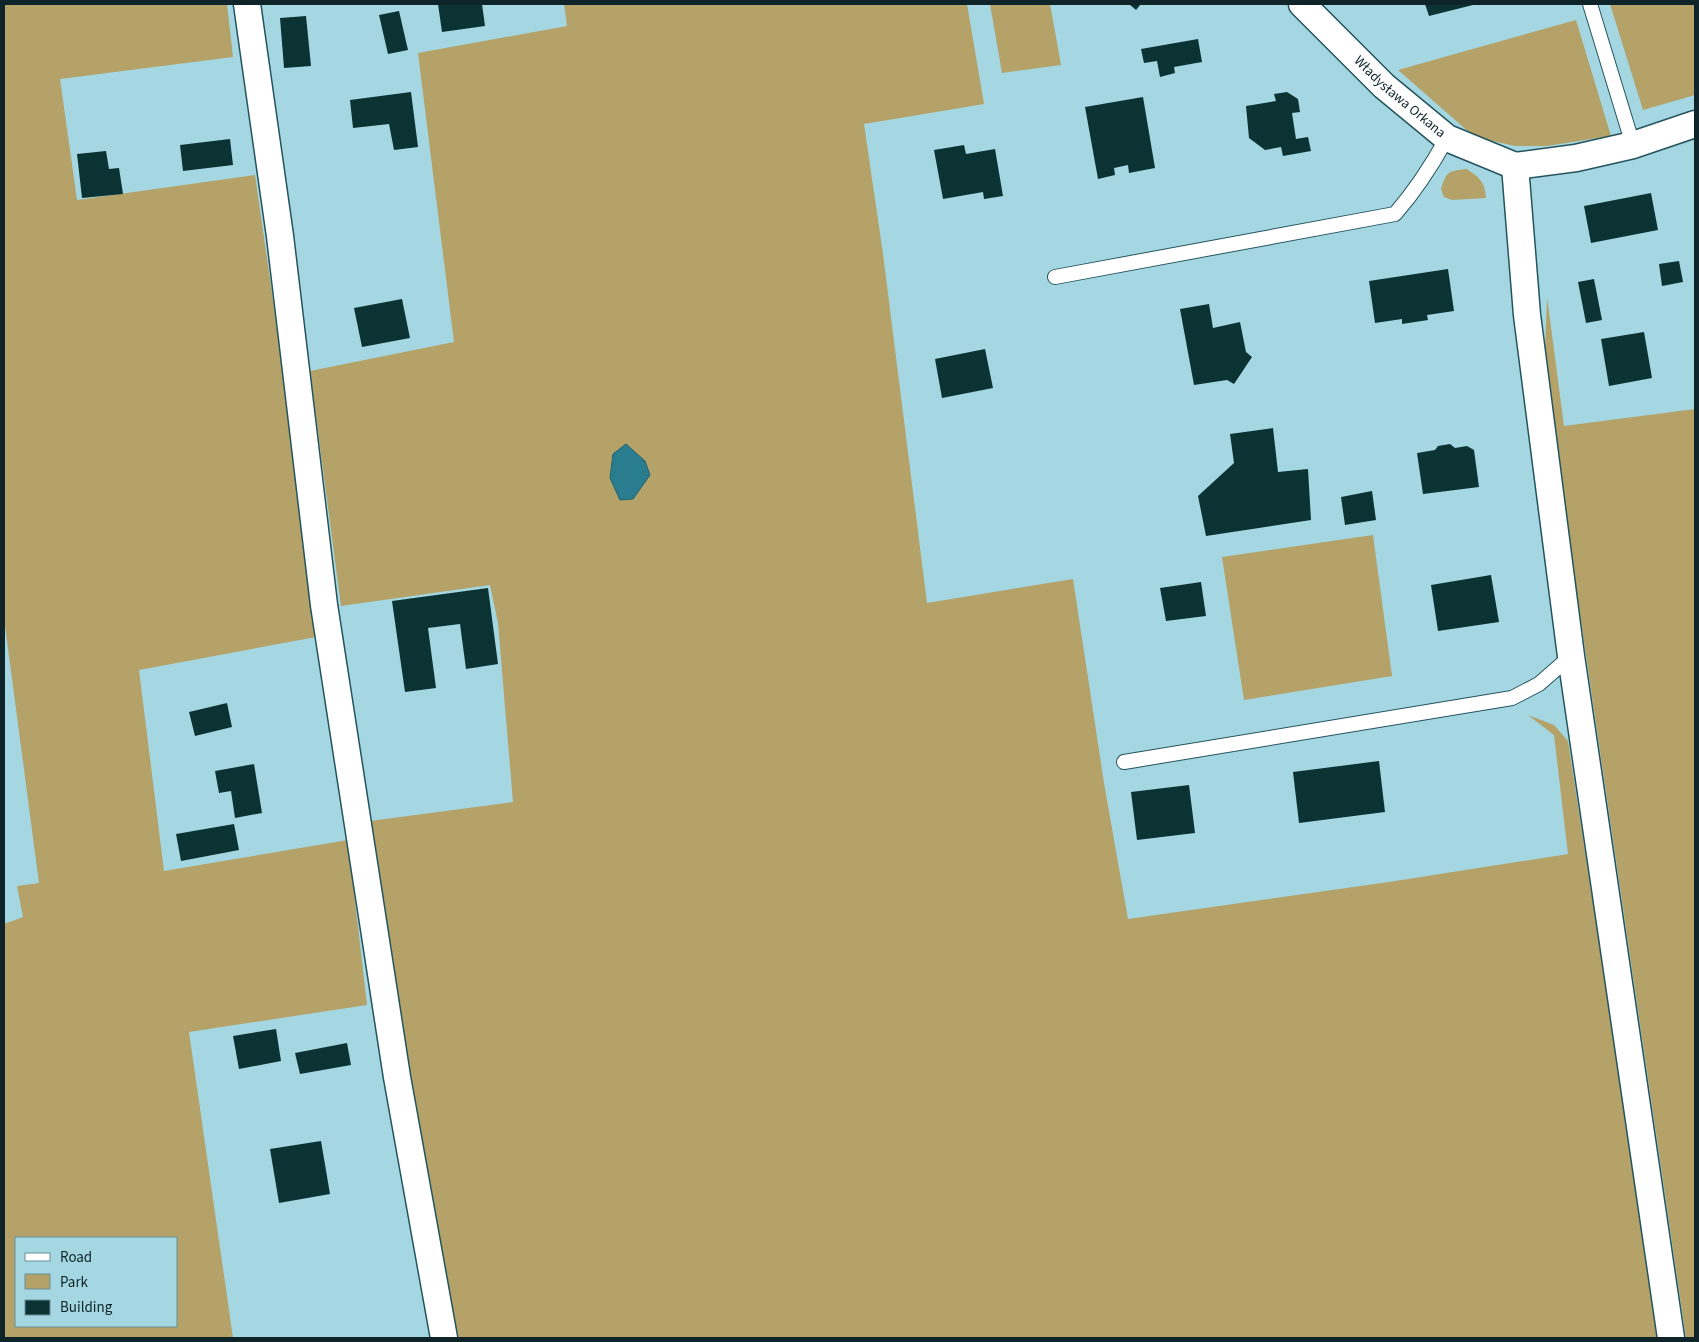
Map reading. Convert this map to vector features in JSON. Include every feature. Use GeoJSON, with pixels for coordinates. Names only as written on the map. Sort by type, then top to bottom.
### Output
{"type":"FeatureCollection","features":[{"type":"Feature","properties":{"kind":"street"},"geometry":{"type":"LineString","coordinates":[[247,4],[280,236],[324,605],[397,1077],[444,1338]]}},
{"type":"Feature","properties":{"kind":"street","name":"Władysława Orkana"},"geometry":{"type":"LineString","coordinates":[[1302,4],[1384,86],[1447,138],[1515,166]]}},
{"type":"Feature","properties":{"kind":"street"},"geometry":{"type":"LineString","coordinates":[[1671,1338],[1571,656],[1527,315],[1515,166],[1576,158],[1633,145],[1695,124]]}},
{"type":"Feature","properties":{"kind":"lane"},"geometry":{"type":"LineString","coordinates":[[1590,4],[1633,145]]}},
{"type":"Feature","properties":{"kind":"lane"},"geometry":{"type":"LineString","coordinates":[[1055,277],[1395,214],[1428,172],[1447,138]]}},
{"type":"Feature","properties":{"kind":"lane"},"geometry":{"type":"LineString","coordinates":[[1124,762],[1512,698],[1539,684],[1571,656]]}},
{"type":"Feature","properties":{"kind":"green space"},"geometry":{"type":"Polygon","coordinates":[[[4,4],[227,4],[233,57],[60,79],[77,200],[255,175],[286,390],[316,637],[139,670],[164,871],[348,840],[367,1005],[189,1032],[233,1338],[4,1338],[4,924],[23,917],[17,886],[39,883],[4,618],[4,4]]]}},
{"type":"Feature","properties":{"kind":"green space"},"geometry":{"type":"Polygon","coordinates":[[[564,4],[967,4],[984,104],[864,124],[883,254],[927,603],[1073,579],[1104,783],[1128,919],[1389,882],[1568,854],[1554,735],[1528,715],[1554,725],[1568,741],[1660,1338],[453,1338],[370,821],[513,802],[498,623],[490,585],[341,606],[310,371],[454,342],[418,53],[567,26],[564,4]]]}},
{"type":"Feature","properties":{"kind":"green space"},"geometry":{"type":"Polygon","coordinates":[[[990,4],[1050,4],[1061,65],[1002,73],[990,4]]]}},
{"type":"Feature","properties":{"kind":"green space"},"geometry":{"type":"Polygon","coordinates":[[[1610,4],[1695,4],[1695,95],[1643,110],[1610,4]]]}},
{"type":"Feature","properties":{"kind":"green space"},"geometry":{"type":"Polygon","coordinates":[[[1576,20],[1611,136],[1547,146],[1515,146],[1488,140],[1470,133],[1398,70],[1576,20]]]}},
{"type":"Feature","properties":{"kind":"green space"},"geometry":{"type":"Polygon","coordinates":[[[1467,169],[1481,181],[1486,198],[1452,200],[1444,197],[1441,189],[1447,175],[1452,171],[1467,169]]]}},
{"type":"Feature","properties":{"kind":"green space"},"geometry":{"type":"Polygon","coordinates":[[[1547,297],[1564,426],[1695,409],[1695,1338],[1686,1338],[1549,403],[1545,351],[1547,297]]]}},
{"type":"Feature","properties":{"kind":"green space"},"geometry":{"type":"Polygon","coordinates":[[[1373,535],[1392,676],[1244,700],[1222,557],[1373,535]]]}},
{"type":"Feature","properties":{"kind":"water"},"geometry":{"type":"Polygon","coordinates":[[[626,444],[645,461],[650,475],[633,499],[620,500],[610,478],[613,454],[626,444]]]}},
{"type":"Feature","properties":{"kind":"building"},"geometry":{"type":"Polygon","coordinates":[[[438,4],[482,4],[485,26],[442,32],[438,4]]]}},
{"type":"Feature","properties":{"kind":"building"},"geometry":{"type":"Polygon","coordinates":[[[1129,4],[1141,4],[1136,10],[1129,4]]]}},
{"type":"Feature","properties":{"kind":"building"},"geometry":{"type":"Polygon","coordinates":[[[1425,4],[1477,4],[1429,16],[1425,4]]]}},
{"type":"Feature","properties":{"kind":"building"},"geometry":{"type":"Polygon","coordinates":[[[399,11],[408,50],[388,54],[379,15],[399,11]]]}},
{"type":"Feature","properties":{"kind":"building"},"geometry":{"type":"Polygon","coordinates":[[[306,16],[311,66],[284,68],[280,18],[306,16]]]}},
{"type":"Feature","properties":{"kind":"building"},"geometry":{"type":"Polygon","coordinates":[[[1198,39],[1202,62],[1174,67],[1175,73],[1160,77],[1157,61],[1144,63],[1141,49],[1198,39]]]}},
{"type":"Feature","properties":{"kind":"building"},"geometry":{"type":"Polygon","coordinates":[[[411,92],[418,147],[394,150],[389,124],[353,128],[350,100],[411,92]]]}},
{"type":"Feature","properties":{"kind":"building"},"geometry":{"type":"Polygon","coordinates":[[[1287,92],[1298,99],[1300,112],[1292,113],[1296,139],[1308,137],[1311,151],[1283,156],[1281,147],[1265,150],[1249,138],[1246,106],[1276,101],[1274,94],[1287,92]]]}},
{"type":"Feature","properties":{"kind":"building"},"geometry":{"type":"Polygon","coordinates":[[[1143,97],[1155,168],[1129,173],[1128,165],[1114,168],[1115,175],[1098,179],[1085,107],[1143,97]]]}},
{"type":"Feature","properties":{"kind":"building"},"geometry":{"type":"Polygon","coordinates":[[[230,139],[233,165],[183,171],[180,145],[230,139]]]}},
{"type":"Feature","properties":{"kind":"building"},"geometry":{"type":"Polygon","coordinates":[[[964,145],[966,154],[995,149],[1003,196],[984,199],[983,192],[943,199],[934,150],[964,145]]]}},
{"type":"Feature","properties":{"kind":"building"},"geometry":{"type":"Polygon","coordinates":[[[106,151],[109,169],[119,168],[123,194],[82,198],[77,154],[106,151]]]}},
{"type":"Feature","properties":{"kind":"building"},"geometry":{"type":"Polygon","coordinates":[[[1651,193],[1658,230],[1591,243],[1584,206],[1651,193]]]}},
{"type":"Feature","properties":{"kind":"building"},"geometry":{"type":"Polygon","coordinates":[[[1679,261],[1683,282],[1662,286],[1659,264],[1679,261]]]}},
{"type":"Feature","properties":{"kind":"building"},"geometry":{"type":"Polygon","coordinates":[[[1448,269],[1454,311],[1427,315],[1428,320],[1402,324],[1402,319],[1375,323],[1369,281],[1448,269]]]}},
{"type":"Feature","properties":{"kind":"building"},"geometry":{"type":"Polygon","coordinates":[[[1594,279],[1602,320],[1586,323],[1578,282],[1594,279]]]}},
{"type":"Feature","properties":{"kind":"building"},"geometry":{"type":"Polygon","coordinates":[[[402,299],[410,338],[362,347],[354,308],[402,299]]]}},
{"type":"Feature","properties":{"kind":"building"},"geometry":{"type":"Polygon","coordinates":[[[1209,304],[1213,328],[1240,322],[1246,352],[1252,357],[1234,384],[1227,380],[1194,385],[1180,309],[1209,304]]]}},
{"type":"Feature","properties":{"kind":"building"},"geometry":{"type":"Polygon","coordinates":[[[1644,332],[1652,378],[1609,386],[1601,339],[1644,332]]]}},
{"type":"Feature","properties":{"kind":"building"},"geometry":{"type":"Polygon","coordinates":[[[985,349],[993,388],[942,398],[935,359],[985,349]]]}},
{"type":"Feature","properties":{"kind":"building"},"geometry":{"type":"Polygon","coordinates":[[[1273,428],[1278,472],[1308,469],[1311,520],[1206,536],[1198,496],[1234,463],[1230,434],[1273,428]]]}},
{"type":"Feature","properties":{"kind":"building"},"geometry":{"type":"Polygon","coordinates":[[[1450,444],[1455,448],[1467,446],[1474,450],[1479,487],[1423,494],[1417,453],[1435,450],[1438,446],[1450,444]]]}},
{"type":"Feature","properties":{"kind":"building"},"geometry":{"type":"Polygon","coordinates":[[[1372,491],[1376,520],[1345,525],[1341,497],[1372,491]]]}},
{"type":"Feature","properties":{"kind":"building"},"geometry":{"type":"Polygon","coordinates":[[[1491,575],[1499,622],[1438,631],[1431,585],[1491,575]]]}},
{"type":"Feature","properties":{"kind":"building"},"geometry":{"type":"Polygon","coordinates":[[[1201,582],[1206,616],[1166,621],[1160,588],[1201,582]]]}},
{"type":"Feature","properties":{"kind":"building"},"geometry":{"type":"Polygon","coordinates":[[[488,588],[498,664],[466,669],[460,624],[428,628],[436,688],[405,692],[392,601],[488,588]]]}},
{"type":"Feature","properties":{"kind":"building"},"geometry":{"type":"Polygon","coordinates":[[[227,703],[232,727],[195,736],[189,712],[227,703]]]}},
{"type":"Feature","properties":{"kind":"building"},"geometry":{"type":"Polygon","coordinates":[[[1379,761],[1385,812],[1299,823],[1293,772],[1379,761]]]}},
{"type":"Feature","properties":{"kind":"building"},"geometry":{"type":"Polygon","coordinates":[[[254,764],[262,813],[235,818],[231,791],[219,793],[215,771],[254,764]]]}},
{"type":"Feature","properties":{"kind":"building"},"geometry":{"type":"Polygon","coordinates":[[[1189,785],[1195,833],[1137,840],[1131,792],[1189,785]]]}},
{"type":"Feature","properties":{"kind":"building"},"geometry":{"type":"Polygon","coordinates":[[[234,824],[239,850],[181,861],[176,834],[234,824]]]}},
{"type":"Feature","properties":{"kind":"building"},"geometry":{"type":"Polygon","coordinates":[[[276,1029],[281,1061],[239,1069],[233,1036],[276,1029]]]}},
{"type":"Feature","properties":{"kind":"building"},"geometry":{"type":"Polygon","coordinates":[[[347,1043],[351,1065],[300,1074],[295,1053],[347,1043]]]}},
{"type":"Feature","properties":{"kind":"building"},"geometry":{"type":"Polygon","coordinates":[[[321,1141],[330,1194],[279,1203],[270,1149],[321,1141]]]}}]}
